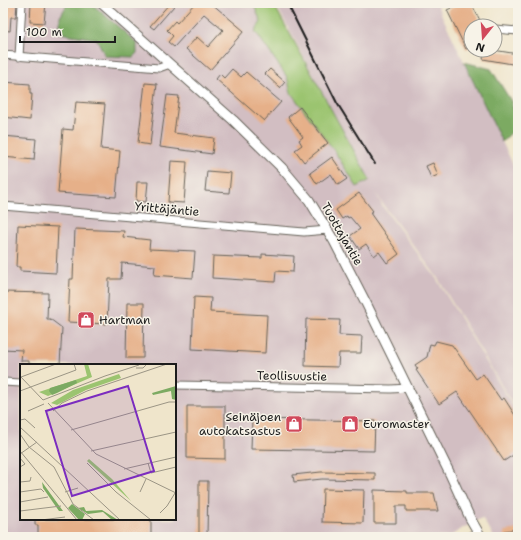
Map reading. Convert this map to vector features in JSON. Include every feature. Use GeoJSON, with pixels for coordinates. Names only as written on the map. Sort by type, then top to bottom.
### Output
{"type":"FeatureCollection","features":[{"type":"Feature","properties":{"kind":"street"},"geometry":{"type":"LineString","coordinates":[[19,57],[22,3]]}},
{"type":"Feature","properties":{"kind":"street","name":"Tuottajantie"},"geometry":{"type":"LineString","coordinates":[[101,3],[233,120],[282,168],[309,200],[328,230],[366,302],[470,518],[480,534]]}},
{"type":"Feature","properties":{"kind":"street"},"geometry":{"type":"LineString","coordinates":[[503,30],[518,31]]}},
{"type":"Feature","properties":{"kind":"street"},"geometry":{"type":"LineString","coordinates":[[3,56],[159,68],[170,64]]}},
{"type":"Feature","properties":{"kind":"street","name":"Yrittäjäntie"},"geometry":{"type":"LineString","coordinates":[[3,206],[304,232],[328,230]]}},
{"type":"Feature","properties":{"kind":"street"},"geometry":{"type":"LineString","coordinates":[[3,382],[20,383]]}},
{"type":"Feature","properties":{"kind":"street","name":"Teollisuustie"},"geometry":{"type":"LineString","coordinates":[[176,385],[391,389],[408,388]]}},
{"type":"Feature","properties":{"kind":"street"},"geometry":{"type":"LineString","coordinates":[[468,537],[480,534]]}},
{"type":"Feature","properties":{"kind":"shaded area"},"geometry":{"type":"Polygon","coordinates":[[[3,3],[273,3],[322,91],[275,3],[436,3],[518,175],[518,413],[437,277],[376,193],[383,207],[436,278],[518,415],[518,537],[494,537],[482,518],[449,537],[3,537],[3,3]]]}},
{"type":"Feature","properties":{"kind":"green space"},"geometry":{"type":"Polygon","coordinates":[[[68,3],[91,3],[137,43],[137,53],[133,57],[105,56],[97,39],[60,33],[60,17],[68,3]]]}},
{"type":"Feature","properties":{"kind":"green space"},"geometry":{"type":"Polygon","coordinates":[[[253,3],[273,3],[370,180],[357,187],[333,149],[291,93],[287,77],[255,31],[261,22],[253,3]]]}},
{"type":"Feature","properties":{"kind":"green space"},"geometry":{"type":"Polygon","coordinates":[[[464,62],[491,69],[511,101],[518,126],[502,142],[464,62]]]}},
{"type":"Feature","properties":{"kind":"building"},"geometry":{"type":"Polygon","coordinates":[[[3,3],[17,3],[16,17],[11,17],[10,31],[3,30],[3,3]]]}},
{"type":"Feature","properties":{"kind":"building"},"geometry":{"type":"Polygon","coordinates":[[[31,3],[46,3],[44,23],[30,22],[31,3]]]}},
{"type":"Feature","properties":{"kind":"building"},"geometry":{"type":"Polygon","coordinates":[[[170,3],[174,6],[154,29],[150,26],[170,3]]]}},
{"type":"Feature","properties":{"kind":"building"},"geometry":{"type":"Polygon","coordinates":[[[195,3],[211,3],[244,31],[210,70],[186,49],[197,37],[208,47],[223,30],[204,14],[174,47],[168,42],[173,36],[167,30],[175,21],[177,23],[195,3]]]}},
{"type":"Feature","properties":{"kind":"building"},"geometry":{"type":"Polygon","coordinates":[[[457,3],[471,3],[479,18],[463,18],[463,43],[447,10],[458,5],[457,3]]]}},
{"type":"Feature","properties":{"kind":"building"},"geometry":{"type":"Polygon","coordinates":[[[503,52],[518,54],[518,65],[483,59],[503,58],[503,52]]]}},
{"type":"Feature","properties":{"kind":"building"},"geometry":{"type":"Polygon","coordinates":[[[232,69],[241,77],[246,72],[281,102],[264,121],[216,79],[220,74],[224,78],[232,69]]]}},
{"type":"Feature","properties":{"kind":"building"},"geometry":{"type":"Polygon","coordinates":[[[270,69],[285,82],[280,88],[265,74],[270,69]]]}},
{"type":"Feature","properties":{"kind":"building"},"geometry":{"type":"Polygon","coordinates":[[[3,82],[30,84],[30,94],[32,94],[30,120],[3,117],[3,82]]]}},
{"type":"Feature","properties":{"kind":"building"},"geometry":{"type":"Polygon","coordinates":[[[145,83],[157,84],[150,145],[138,143],[145,83]]]}},
{"type":"Feature","properties":{"kind":"building"},"geometry":{"type":"Polygon","coordinates":[[[167,95],[179,96],[174,133],[214,138],[212,154],[160,147],[167,95]]]}},
{"type":"Feature","properties":{"kind":"building"},"geometry":{"type":"Polygon","coordinates":[[[76,102],[105,104],[101,149],[120,151],[116,197],[58,193],[63,129],[73,130],[76,102]]]}},
{"type":"Feature","properties":{"kind":"building"},"geometry":{"type":"Polygon","coordinates":[[[300,107],[328,143],[304,162],[295,150],[302,145],[299,140],[303,137],[288,117],[300,107]]]}},
{"type":"Feature","properties":{"kind":"building"},"geometry":{"type":"Polygon","coordinates":[[[3,136],[36,139],[34,160],[3,157],[3,136]]]}},
{"type":"Feature","properties":{"kind":"building"},"geometry":{"type":"Polygon","coordinates":[[[332,157],[347,179],[338,185],[331,174],[317,184],[310,173],[332,157]]]}},
{"type":"Feature","properties":{"kind":"building"},"geometry":{"type":"Polygon","coordinates":[[[171,161],[187,162],[184,203],[168,202],[171,161]]]}},
{"type":"Feature","properties":{"kind":"building"},"geometry":{"type":"Polygon","coordinates":[[[433,163],[438,175],[431,178],[426,166],[433,163]]]}},
{"type":"Feature","properties":{"kind":"building"},"geometry":{"type":"Polygon","coordinates":[[[207,171],[231,173],[229,193],[205,191],[207,171]]]}},
{"type":"Feature","properties":{"kind":"building"},"geometry":{"type":"Polygon","coordinates":[[[137,182],[148,182],[146,202],[136,201],[137,182]]]}},
{"type":"Feature","properties":{"kind":"building"},"geometry":{"type":"Polygon","coordinates":[[[359,193],[373,211],[370,213],[399,254],[387,263],[379,252],[374,256],[366,244],[359,249],[350,236],[360,229],[350,217],[348,218],[347,216],[342,219],[336,210],[359,193]]]}},
{"type":"Feature","properties":{"kind":"building"},"geometry":{"type":"Polygon","coordinates":[[[18,225],[58,227],[56,273],[20,271],[20,267],[16,267],[18,225]]]}},
{"type":"Feature","properties":{"kind":"building"},"geometry":{"type":"Polygon","coordinates":[[[75,229],[124,231],[123,237],[150,240],[149,249],[195,251],[193,278],[154,275],[155,266],[122,263],[121,279],[109,279],[107,324],[68,322],[70,279],[73,279],[75,229]]]}},
{"type":"Feature","properties":{"kind":"building"},"geometry":{"type":"Polygon","coordinates":[[[262,254],[294,256],[293,272],[276,271],[275,282],[212,278],[213,256],[262,258],[262,254]]]}},
{"type":"Feature","properties":{"kind":"building"},"geometry":{"type":"Polygon","coordinates":[[[3,292],[48,293],[47,319],[50,319],[62,328],[60,364],[29,364],[29,361],[21,361],[22,350],[3,349],[3,292]]]}},
{"type":"Feature","properties":{"kind":"building"},"geometry":{"type":"Polygon","coordinates":[[[194,297],[211,298],[210,312],[267,315],[265,353],[192,349],[194,297]]]}},
{"type":"Feature","properties":{"kind":"building"},"geometry":{"type":"Polygon","coordinates":[[[127,303],[144,303],[143,358],[126,358],[127,303]]]}},
{"type":"Feature","properties":{"kind":"building"},"geometry":{"type":"Polygon","coordinates":[[[306,319],[340,320],[339,335],[362,336],[361,353],[339,353],[338,367],[305,366],[306,319]]]}},
{"type":"Feature","properties":{"kind":"building"},"geometry":{"type":"Polygon","coordinates":[[[436,341],[452,345],[476,379],[483,374],[501,400],[504,398],[518,420],[518,452],[504,461],[457,392],[439,404],[416,370],[418,369],[415,365],[427,357],[430,344],[434,345],[436,341]]]}},
{"type":"Feature","properties":{"kind":"building"},"geometry":{"type":"Polygon","coordinates":[[[187,406],[225,406],[225,459],[187,458],[187,406]]]}},
{"type":"Feature","properties":{"kind":"building"},"geometry":{"type":"Polygon","coordinates":[[[252,419],[375,421],[374,451],[251,449],[252,419]]]}},
{"type":"Feature","properties":{"kind":"building"},"geometry":{"type":"Polygon","coordinates":[[[321,472],[375,473],[375,480],[322,479],[294,482],[293,475],[321,472]]]}},
{"type":"Feature","properties":{"kind":"building"},"geometry":{"type":"Polygon","coordinates":[[[199,481],[208,481],[207,537],[199,537],[199,481]]]}},
{"type":"Feature","properties":{"kind":"building"},"geometry":{"type":"Polygon","coordinates":[[[323,489],[364,490],[363,523],[322,522],[323,489]]]}},
{"type":"Feature","properties":{"kind":"building"},"geometry":{"type":"Polygon","coordinates":[[[374,490],[407,491],[407,493],[434,493],[438,511],[406,511],[406,506],[396,506],[396,523],[374,523],[374,490]]]}},
{"type":"Feature","properties":{"kind":"building"},"geometry":{"type":"Polygon","coordinates":[[[35,520],[151,520],[151,537],[38,537],[38,525],[35,525],[35,520]]]}},
{"type":"Feature","properties":{"kind":"building"},"geometry":{"type":"Polygon","coordinates":[[[518,529],[518,537],[505,537],[504,531],[518,529]]]}},
{"type":"Feature","properties":{"kind":"railway"},"geometry":{"type":"LineString","coordinates":[[287,3],[337,103],[375,164]]}},
{"type":"Feature","properties":{"kind":"place","name":"Hartman"},"geometry":{"type":"Point","coordinates":[86,320]}},
{"type":"Feature","properties":{"kind":"place","name":"Seinäjoen autokatsastus"},"geometry":{"type":"Point","coordinates":[294,424]}},
{"type":"Feature","properties":{"kind":"place","name":"Euromaster"},"geometry":{"type":"Point","coordinates":[350,424]}}]}
